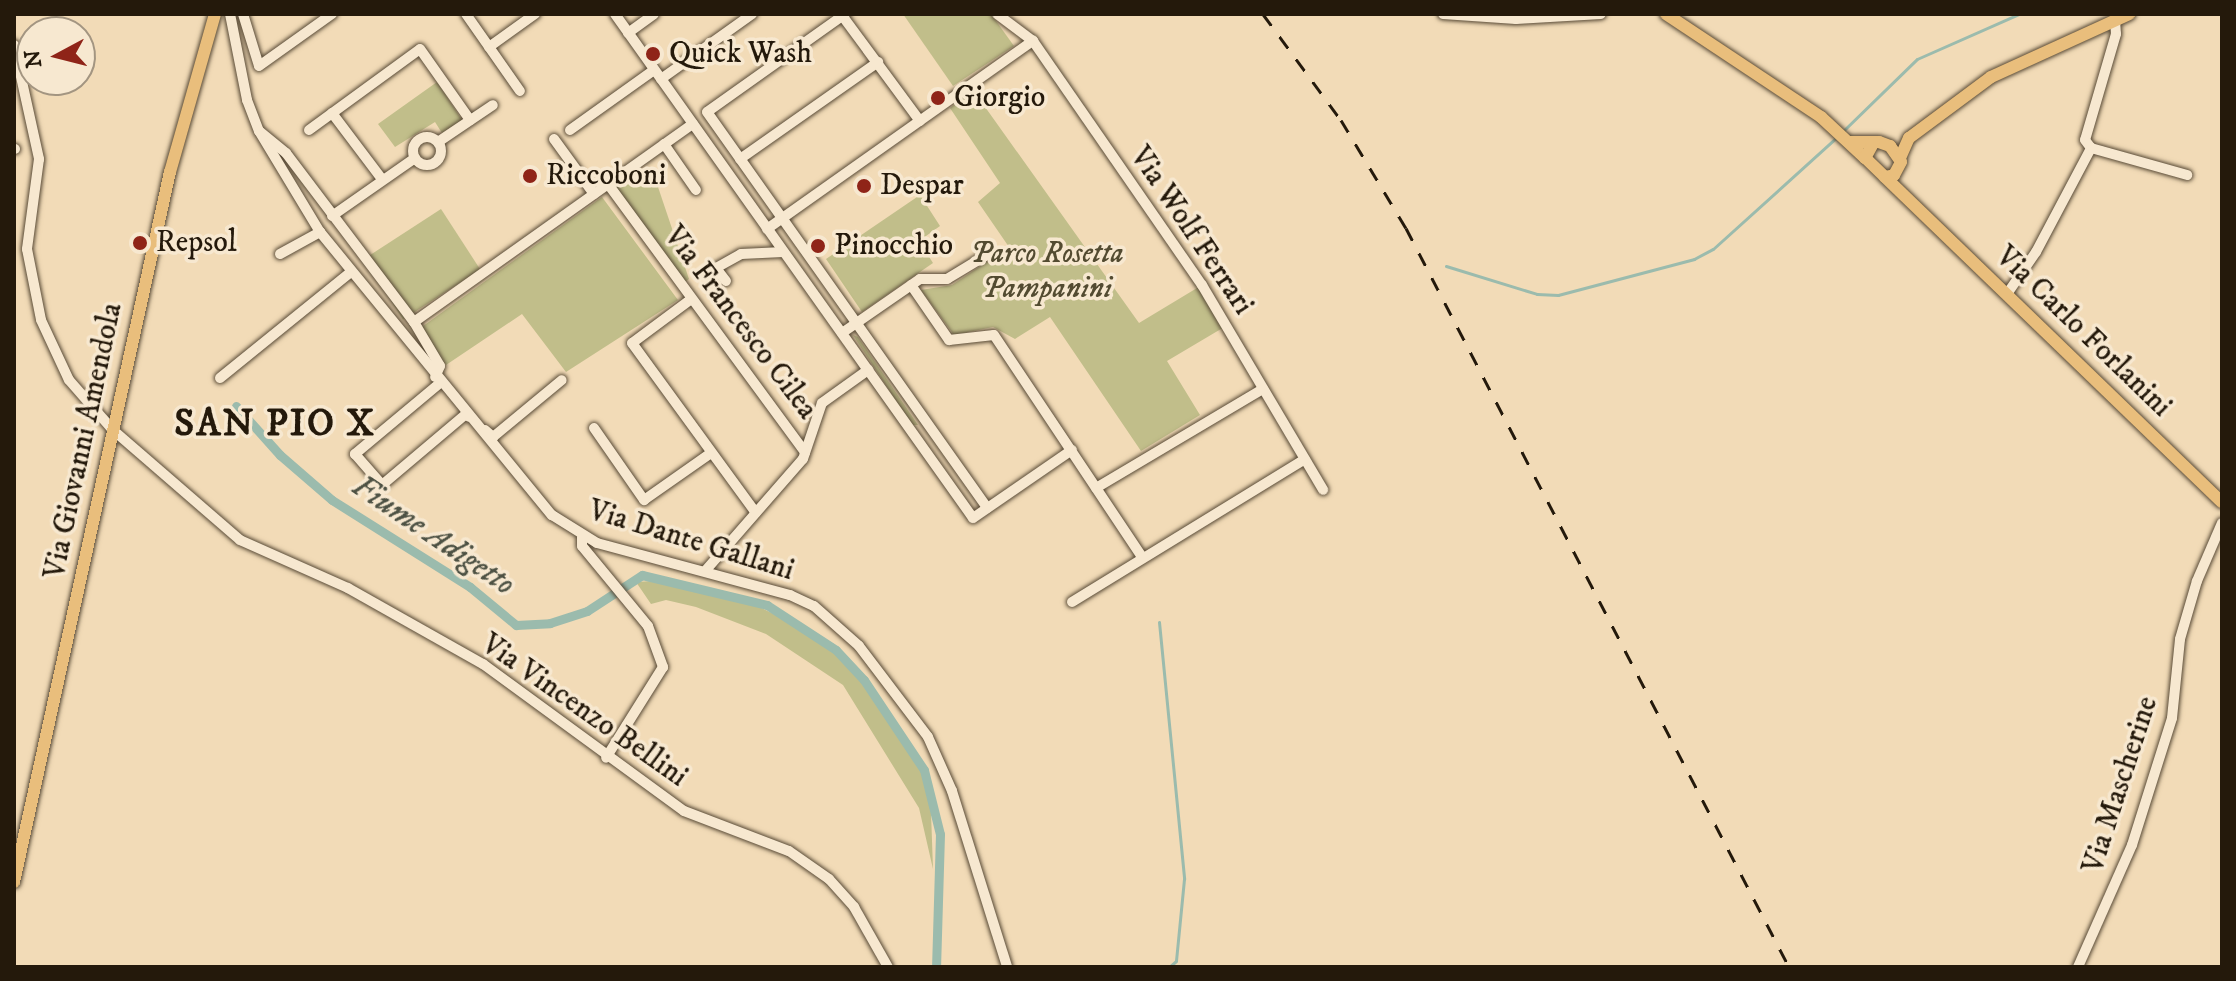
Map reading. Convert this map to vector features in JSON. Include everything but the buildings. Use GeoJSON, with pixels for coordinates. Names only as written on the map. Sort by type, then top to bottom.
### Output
{"type":"FeatureCollection","features":[{"type":"Feature","properties":{"kind":"main road","name":"Via Giovanni Amendola"},"geometry":{"type":"LineString","coordinates":[[14,882],[18,846],[178,137],[215,14]]}},
{"type":"Feature","properties":{"kind":"main road"},"geometry":{"type":"LineString","coordinates":[[1666,14],[1842,136],[1880,143],[1909,138],[1991,77],[2129,14]]}},
{"type":"Feature","properties":{"kind":"main road","name":"Via Carlo Forlanini"},"geometry":{"type":"LineString","coordinates":[[1842,136],[2222,502]]}},
{"type":"Feature","properties":{"kind":"main road"},"geometry":{"type":"LineString","coordinates":[[1909,138],[1901,163],[1909,198]]}},
{"type":"Feature","properties":{"kind":"main road"},"geometry":{"type":"LineString","coordinates":[[1865,158],[1880,143]]}},
{"type":"Feature","properties":{"kind":"main road"},"geometry":{"type":"LineString","coordinates":[[1880,143],[1901,163]]}},
{"type":"Feature","properties":{"kind":"main road"},"geometry":{"type":"LineString","coordinates":[[1885,177],[1901,163]]}},
{"type":"Feature","properties":{"kind":"street","name":"Via Dante Gallani"},"geometry":{"type":"LineString","coordinates":[[230,14],[247,100],[259,131],[320,232],[438,380],[546,508],[582,537],[706,570],[814,606],[859,646],[928,737],[952,791],[1007,967]]}},
{"type":"Feature","properties":{"kind":"street"},"geometry":{"type":"LineString","coordinates":[[243,14],[259,66],[332,14]]}},
{"type":"Feature","properties":{"kind":"street"},"geometry":{"type":"LineString","coordinates":[[466,14],[520,91]]}},
{"type":"Feature","properties":{"kind":"street"},"geometry":{"type":"LineString","coordinates":[[489,47],[535,14]]}},
{"type":"Feature","properties":{"kind":"street"},"geometry":{"type":"LineString","coordinates":[[615,14],[973,518],[1072,450]]}},
{"type":"Feature","properties":{"kind":"street"},"geometry":{"type":"LineString","coordinates":[[628,33],[654,14]]}},
{"type":"Feature","properties":{"kind":"street"},"geometry":{"type":"LineString","coordinates":[[570,130],[752,14]]}},
{"type":"Feature","properties":{"kind":"street","name":"Via Wolf Ferrari"},"geometry":{"type":"LineString","coordinates":[[997,14],[1033,41],[1202,285],[1323,490]]}},
{"type":"Feature","properties":{"kind":"street"},"geometry":{"type":"LineString","coordinates":[[1443,14],[1516,19],[1601,14]]}},
{"type":"Feature","properties":{"kind":"street"},"geometry":{"type":"LineString","coordinates":[[920,121],[843,15],[707,112],[987,508]]}},
{"type":"Feature","properties":{"kind":"street"},"geometry":{"type":"LineString","coordinates":[[2007,294],[2036,252],[2091,148],[2086,132],[2116,34],[2115,20]]}},
{"type":"Feature","properties":{"kind":"street"},"geometry":{"type":"LineString","coordinates":[[767,229],[1033,41]]}},
{"type":"Feature","properties":{"kind":"street","name":"Via Vincenzo Bellini"},"geometry":{"type":"LineString","coordinates":[[14,45],[39,159],[27,249],[41,320],[69,380],[113,430],[240,540],[348,588],[483,664],[606,758],[684,811],[789,851],[829,879],[854,907],[888,967]]}},
{"type":"Feature","properties":{"kind":"street"},"geometry":{"type":"LineString","coordinates":[[309,130],[420,49],[470,120]]}},
{"type":"Feature","properties":{"kind":"street"},"geometry":{"type":"LineString","coordinates":[[722,166],[742,162],[878,62]]}},
{"type":"Feature","properties":{"kind":"street"},"geometry":{"type":"LineString","coordinates":[[438,142],[493,105]]}},
{"type":"Feature","properties":{"kind":"street"},"geometry":{"type":"LineString","coordinates":[[332,113],[382,179]]}},
{"type":"Feature","properties":{"kind":"street"},"geometry":{"type":"LineString","coordinates":[[414,322],[693,124]]}},
{"type":"Feature","properties":{"kind":"street"},"geometry":{"type":"LineString","coordinates":[[259,131],[286,153],[414,322],[440,366],[438,380],[355,454],[382,485],[466,414],[493,437],[562,380]]}},
{"type":"Feature","properties":{"kind":"street"},"geometry":{"type":"LineString","coordinates":[[425,137],[438,142],[442,151],[435,163],[422,165],[415,158],[417,141],[425,137]]}},
{"type":"Feature","properties":{"kind":"street"},"geometry":{"type":"LineString","coordinates":[[554,139],[594,194]]}},
{"type":"Feature","properties":{"kind":"street"},"geometry":{"type":"LineString","coordinates":[[664,144],[696,190]]}},
{"type":"Feature","properties":{"kind":"street"},"geometry":{"type":"LineString","coordinates":[[2091,148],[2187,175]]}},
{"type":"Feature","properties":{"kind":"street"},"geometry":{"type":"LineString","coordinates":[[332,216],[415,158]]}},
{"type":"Feature","properties":{"kind":"street","name":"Via Francesco Cilea"},"geometry":{"type":"LineString","coordinates":[[608,184],[690,300],[805,452]]}},
{"type":"Feature","properties":{"kind":"street"},"geometry":{"type":"LineString","coordinates":[[280,254],[320,232]]}},
{"type":"Feature","properties":{"kind":"street"},"geometry":{"type":"LineString","coordinates":[[726,281],[716,268],[741,254],[783,252]]}},
{"type":"Feature","properties":{"kind":"street"},"geometry":{"type":"LineString","coordinates":[[842,333],[920,279],[947,279],[990,253]]}},
{"type":"Feature","properties":{"kind":"street"},"geometry":{"type":"LineString","coordinates":[[220,378],[351,272]]}},
{"type":"Feature","properties":{"kind":"street"},"geometry":{"type":"LineString","coordinates":[[911,285],[949,340],[994,335],[1142,557]]}},
{"type":"Feature","properties":{"kind":"street"},"geometry":{"type":"LineString","coordinates":[[690,300],[632,343],[756,513]]}},
{"type":"Feature","properties":{"kind":"street"},"geometry":{"type":"LineString","coordinates":[[706,570],[805,452],[822,403],[868,370]]}},
{"type":"Feature","properties":{"kind":"street"},"geometry":{"type":"LineString","coordinates":[[1096,488],[1263,389]]}},
{"type":"Feature","properties":{"kind":"street"},"geometry":{"type":"LineString","coordinates":[[594,428],[644,500],[711,453]]}},
{"type":"Feature","properties":{"kind":"street"},"geometry":{"type":"LineString","coordinates":[[916,438],[930,428]]}},
{"type":"Feature","properties":{"kind":"street"},"geometry":{"type":"LineString","coordinates":[[1072,602],[1305,459]]}},
{"type":"Feature","properties":{"kind":"street","name":"Via Mascherine"},"geometry":{"type":"LineString","coordinates":[[2078,967],[2132,845],[2172,718],[2180,639],[2197,581],[2222,523]]}},
{"type":"Feature","properties":{"kind":"street"},"geometry":{"type":"LineString","coordinates":[[582,537],[582,546],[648,626],[663,667],[606,758]]}},
{"type":"Feature","properties":{"kind":"green space"},"geometry":{"type":"Polygon","coordinates":[[[903,14],[991,14],[1014,46],[953,86],[903,14]]]}},
{"type":"Feature","properties":{"kind":"green space"},"geometry":{"type":"Polygon","coordinates":[[[437,82],[462,120],[442,133],[435,122],[395,147],[378,124],[437,82]]]}},
{"type":"Feature","properties":{"kind":"green space","name":"Parco Rosetta Pampanini"},"geometry":{"type":"Polygon","coordinates":[[[973,90],[1139,323],[1202,285],[1226,326],[1167,361],[1200,415],[1141,451],[1050,317],[1015,339],[993,327],[954,335],[921,290],[952,285],[1009,247],[978,202],[1000,183],[950,108],[973,90]]]}},
{"type":"Feature","properties":{"kind":"green space"},"geometry":{"type":"Polygon","coordinates":[[[638,167],[658,187],[689,279],[684,283],[612,185],[638,167]]]}},
{"type":"Feature","properties":{"kind":"green space"},"geometry":{"type":"Polygon","coordinates":[[[920,195],[940,226],[919,241],[933,263],[862,312],[826,259],[920,195]]]}},
{"type":"Feature","properties":{"kind":"green space"},"geometry":{"type":"Polygon","coordinates":[[[602,197],[678,300],[566,372],[522,314],[446,365],[419,329],[602,197]]]}},
{"type":"Feature","properties":{"kind":"green space"},"geometry":{"type":"Polygon","coordinates":[[[441,209],[480,269],[403,319],[364,259],[441,209]]]}},
{"type":"Feature","properties":{"kind":"green space"},"geometry":{"type":"Polygon","coordinates":[[[853,335],[858,337],[918,425],[912,425],[853,335]]]}},
{"type":"Feature","properties":{"kind":"green space"},"geometry":{"type":"Polygon","coordinates":[[[653,581],[733,594],[834,644],[863,678],[930,784],[933,869],[919,808],[843,685],[766,634],[696,607],[666,600],[651,604],[636,582],[653,581]]]}},
{"type":"Feature","properties":{"kind":"waterway"},"geometry":{"type":"LineString","coordinates":[[1843,131],[1917,59],[2019,14]]}},
{"type":"Feature","properties":{"kind":"waterway"},"geometry":{"type":"LineString","coordinates":[[1446,266],[1537,294],[1558,295],[1694,259],[1713,249],[1838,136]]}},
{"type":"Feature","properties":{"kind":"waterway","name":"Fiume Adigetto"},"geometry":{"type":"LineString","coordinates":[[236,406],[280,455],[332,500],[470,587],[516,625],[550,623],[587,611],[642,575],[767,605],[836,650],[864,680],[924,770],[940,834],[936,967]]}},
{"type":"Feature","properties":{"kind":"waterway"},"geometry":{"type":"LineString","coordinates":[[1159,622],[1184,879],[1176,961],[1169,967]]}},
{"type":"Feature","properties":{"kind":"railway"},"geometry":{"type":"LineString","coordinates":[[1263,14],[1341,120],[1406,228],[1789,967]]}},
{"type":"Feature","properties":{"kind":"place","name":"Quick Wash"},"geometry":{"type":"Point","coordinates":[653,54]}},
{"type":"Feature","properties":{"kind":"place","name":"Giorgio"},"geometry":{"type":"Point","coordinates":[938,98]}},
{"type":"Feature","properties":{"kind":"place","name":"Riccoboni"},"geometry":{"type":"Point","coordinates":[530,176]}},
{"type":"Feature","properties":{"kind":"place","name":"Despar"},"geometry":{"type":"Point","coordinates":[864,186]}},
{"type":"Feature","properties":{"kind":"place","name":"Repsol"},"geometry":{"type":"Point","coordinates":[140,243]}},
{"type":"Feature","properties":{"kind":"place","name":"Pinocchio"},"geometry":{"type":"Point","coordinates":[818,246]}},
{"type":"Feature","properties":{"kind":"district","name":"SAN PIO X"},"geometry":{"type":"Point","coordinates":[275,425]}}]}
